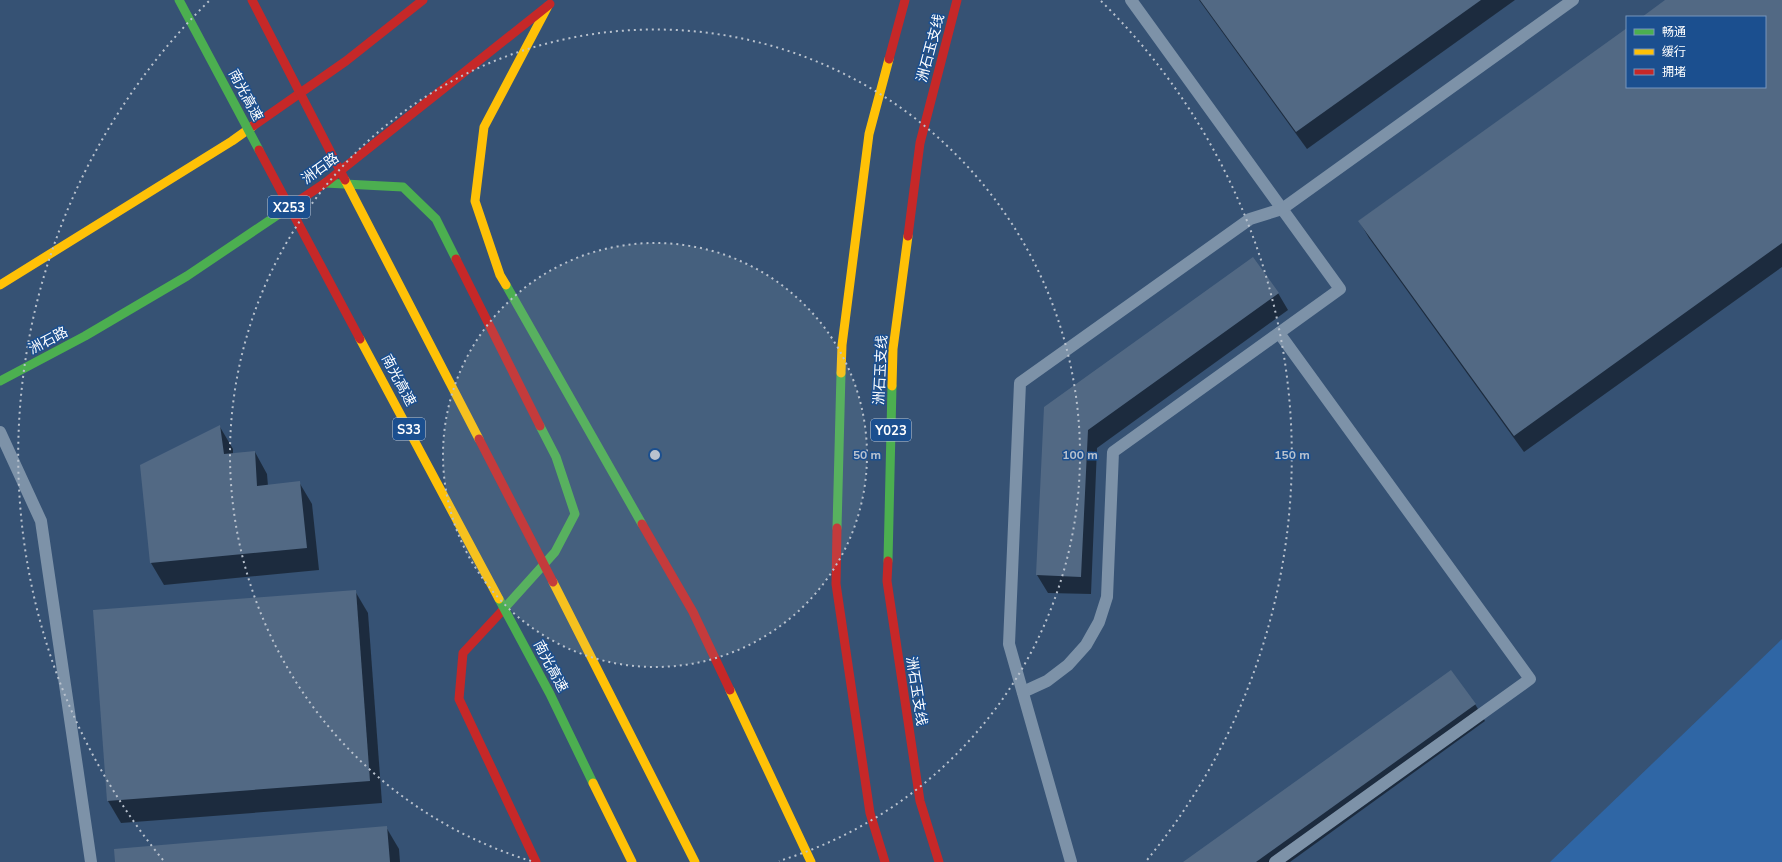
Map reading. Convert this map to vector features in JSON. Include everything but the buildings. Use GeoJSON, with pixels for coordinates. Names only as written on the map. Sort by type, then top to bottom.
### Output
{"type":"FeatureCollection","features":[{"type":"Feature","properties":{"kind":"main road","name":"南光高速"},"geometry":{"type":"LineString","coordinates":[[179,0],[550,694],[632,862]]}},
{"type":"Feature","properties":{"kind":"main road"},"geometry":{"type":"LineString","coordinates":[[252,0],[580,634],[695,862]]}},
{"type":"Feature","properties":{"kind":"main road"},"geometry":{"type":"LineString","coordinates":[[0,285],[232,141],[346,61],[423,0]]}},
{"type":"Feature","properties":{"kind":"main road"},"geometry":{"type":"LineString","coordinates":[[885,862],[870,813],[836,584],[842,345],[869,134],[904,0]]}},
{"type":"Feature","properties":{"kind":"main road","name":"洲石玉支线"},"geometry":{"type":"LineString","coordinates":[[938,862],[920,801],[887,581],[893,349],[920,143],[957,0]]}},
{"type":"Feature","properties":{"kind":"main road"},"geometry":{"type":"LineString","coordinates":[[551,3],[484,127],[475,201],[500,275],[693,612],[811,862]]}},
{"type":"Feature","properties":{"kind":"main road","name":"洲石路"},"geometry":{"type":"LineString","coordinates":[[0,381],[84,336],[187,276],[325,183],[551,3]]}},
{"type":"Feature","properties":{"kind":"main road"},"geometry":{"type":"LineString","coordinates":[[325,183],[404,187],[436,219],[556,457],[575,514],[555,552],[463,653],[459,699],[536,862]]}},
{"type":"Feature","properties":{"kind":"lane"},"geometry":{"type":"LineString","coordinates":[[1023,692],[1047,681],[1068,665],[1086,645],[1099,622],[1107,597],[1113,452],[1340,289],[1131,0]]}},
{"type":"Feature","properties":{"kind":"lane"},"geometry":{"type":"LineString","coordinates":[[1071,862],[1009,644],[1020,383],[1250,219],[1282,209],[1573,0]]}},
{"type":"Feature","properties":{"kind":"lane"},"geometry":{"type":"LineString","coordinates":[[1275,862],[1530,679],[1279,333]]}},
{"type":"Feature","properties":{"kind":"lane"},"geometry":{"type":"LineString","coordinates":[[0,432],[41,521],[91,862]]}},
{"type":"Feature","properties":{"kind":"shaded area"},"geometry":{"type":"Polygon","coordinates":[[[1782,639],[1782,862],[1550,862],[1782,639]]]}},
{"type":"Feature","properties":{"kind":"traffic: fast"},"geometry":{"type":"LineString","coordinates":[[179,0],[259,150]]}},
{"type":"Feature","properties":{"kind":"traffic: fast"},"geometry":{"type":"LineString","coordinates":[[325,183],[403,187],[436,219],[456,259]]}},
{"type":"Feature","properties":{"kind":"traffic: fast"},"geometry":{"type":"LineString","coordinates":[[0,381],[85,336],[187,276],[279,214]]}},
{"type":"Feature","properties":{"kind":"traffic: fast"},"geometry":{"type":"LineString","coordinates":[[506,285],[642,524]]}},
{"type":"Feature","properties":{"kind":"traffic: fast"},"geometry":{"type":"LineString","coordinates":[[837,528],[841,373]]}},
{"type":"Feature","properties":{"kind":"traffic: fast"},"geometry":{"type":"LineString","coordinates":[[888,561],[892,386]]}},
{"type":"Feature","properties":{"kind":"traffic: fast"},"geometry":{"type":"LineString","coordinates":[[502,611],[555,552],[575,514],[556,457],[540,426]]}},
{"type":"Feature","properties":{"kind":"traffic: fast"},"geometry":{"type":"LineString","coordinates":[[499,599],[550,694],[593,783]]}},
{"type":"Feature","properties":{"kind":"traffic: slow"},"geometry":{"type":"LineString","coordinates":[[506,285],[500,275],[475,201],[484,127],[548,6]]}},
{"type":"Feature","properties":{"kind":"traffic: slow"},"geometry":{"type":"LineString","coordinates":[[841,373],[842,345],[869,134],[889,59]]}},
{"type":"Feature","properties":{"kind":"traffic: slow"},"geometry":{"type":"LineString","coordinates":[[0,285],[232,141],[253,126]]}},
{"type":"Feature","properties":{"kind":"traffic: slow"},"geometry":{"type":"LineString","coordinates":[[345,180],[479,439]]}},
{"type":"Feature","properties":{"kind":"traffic: slow"},"geometry":{"type":"LineString","coordinates":[[892,386],[893,349],[908,236]]}},
{"type":"Feature","properties":{"kind":"traffic: slow"},"geometry":{"type":"LineString","coordinates":[[360,339],[499,599]]}},
{"type":"Feature","properties":{"kind":"traffic: slow"},"geometry":{"type":"LineString","coordinates":[[553,582],[695,862]]}},
{"type":"Feature","properties":{"kind":"traffic: slow"},"geometry":{"type":"LineString","coordinates":[[730,690],[811,862]]}},
{"type":"Feature","properties":{"kind":"traffic: slow"},"geometry":{"type":"LineString","coordinates":[[593,783],[632,862]]}},
{"type":"Feature","properties":{"kind":"traffic: jam"},"geometry":{"type":"LineString","coordinates":[[252,0],[345,180]]}},
{"type":"Feature","properties":{"kind":"traffic: jam"},"geometry":{"type":"LineString","coordinates":[[253,126],[346,61],[423,0]]}},
{"type":"Feature","properties":{"kind":"traffic: jam"},"geometry":{"type":"LineString","coordinates":[[889,59],[905,0]]}},
{"type":"Feature","properties":{"kind":"traffic: jam"},"geometry":{"type":"LineString","coordinates":[[908,236],[920,143],[957,0]]}},
{"type":"Feature","properties":{"kind":"traffic: jam"},"geometry":{"type":"LineString","coordinates":[[279,214],[325,183],[550,4]]}},
{"type":"Feature","properties":{"kind":"traffic: jam"},"geometry":{"type":"LineString","coordinates":[[259,150],[360,339]]}},
{"type":"Feature","properties":{"kind":"traffic: jam"},"geometry":{"type":"LineString","coordinates":[[456,259],[540,426]]}},
{"type":"Feature","properties":{"kind":"traffic: jam"},"geometry":{"type":"LineString","coordinates":[[479,439],[553,582]]}},
{"type":"Feature","properties":{"kind":"traffic: jam"},"geometry":{"type":"LineString","coordinates":[[642,524],[693,612],[730,690]]}},
{"type":"Feature","properties":{"kind":"traffic: jam"},"geometry":{"type":"LineString","coordinates":[[837,528],[836,584],[870,813],[885,862]]}},
{"type":"Feature","properties":{"kind":"traffic: jam"},"geometry":{"type":"LineString","coordinates":[[888,561],[887,581],[920,801],[939,862]]}},
{"type":"Feature","properties":{"kind":"traffic: jam"},"geometry":{"type":"LineString","coordinates":[[502,611],[463,653],[459,699],[536,862]]}}]}
